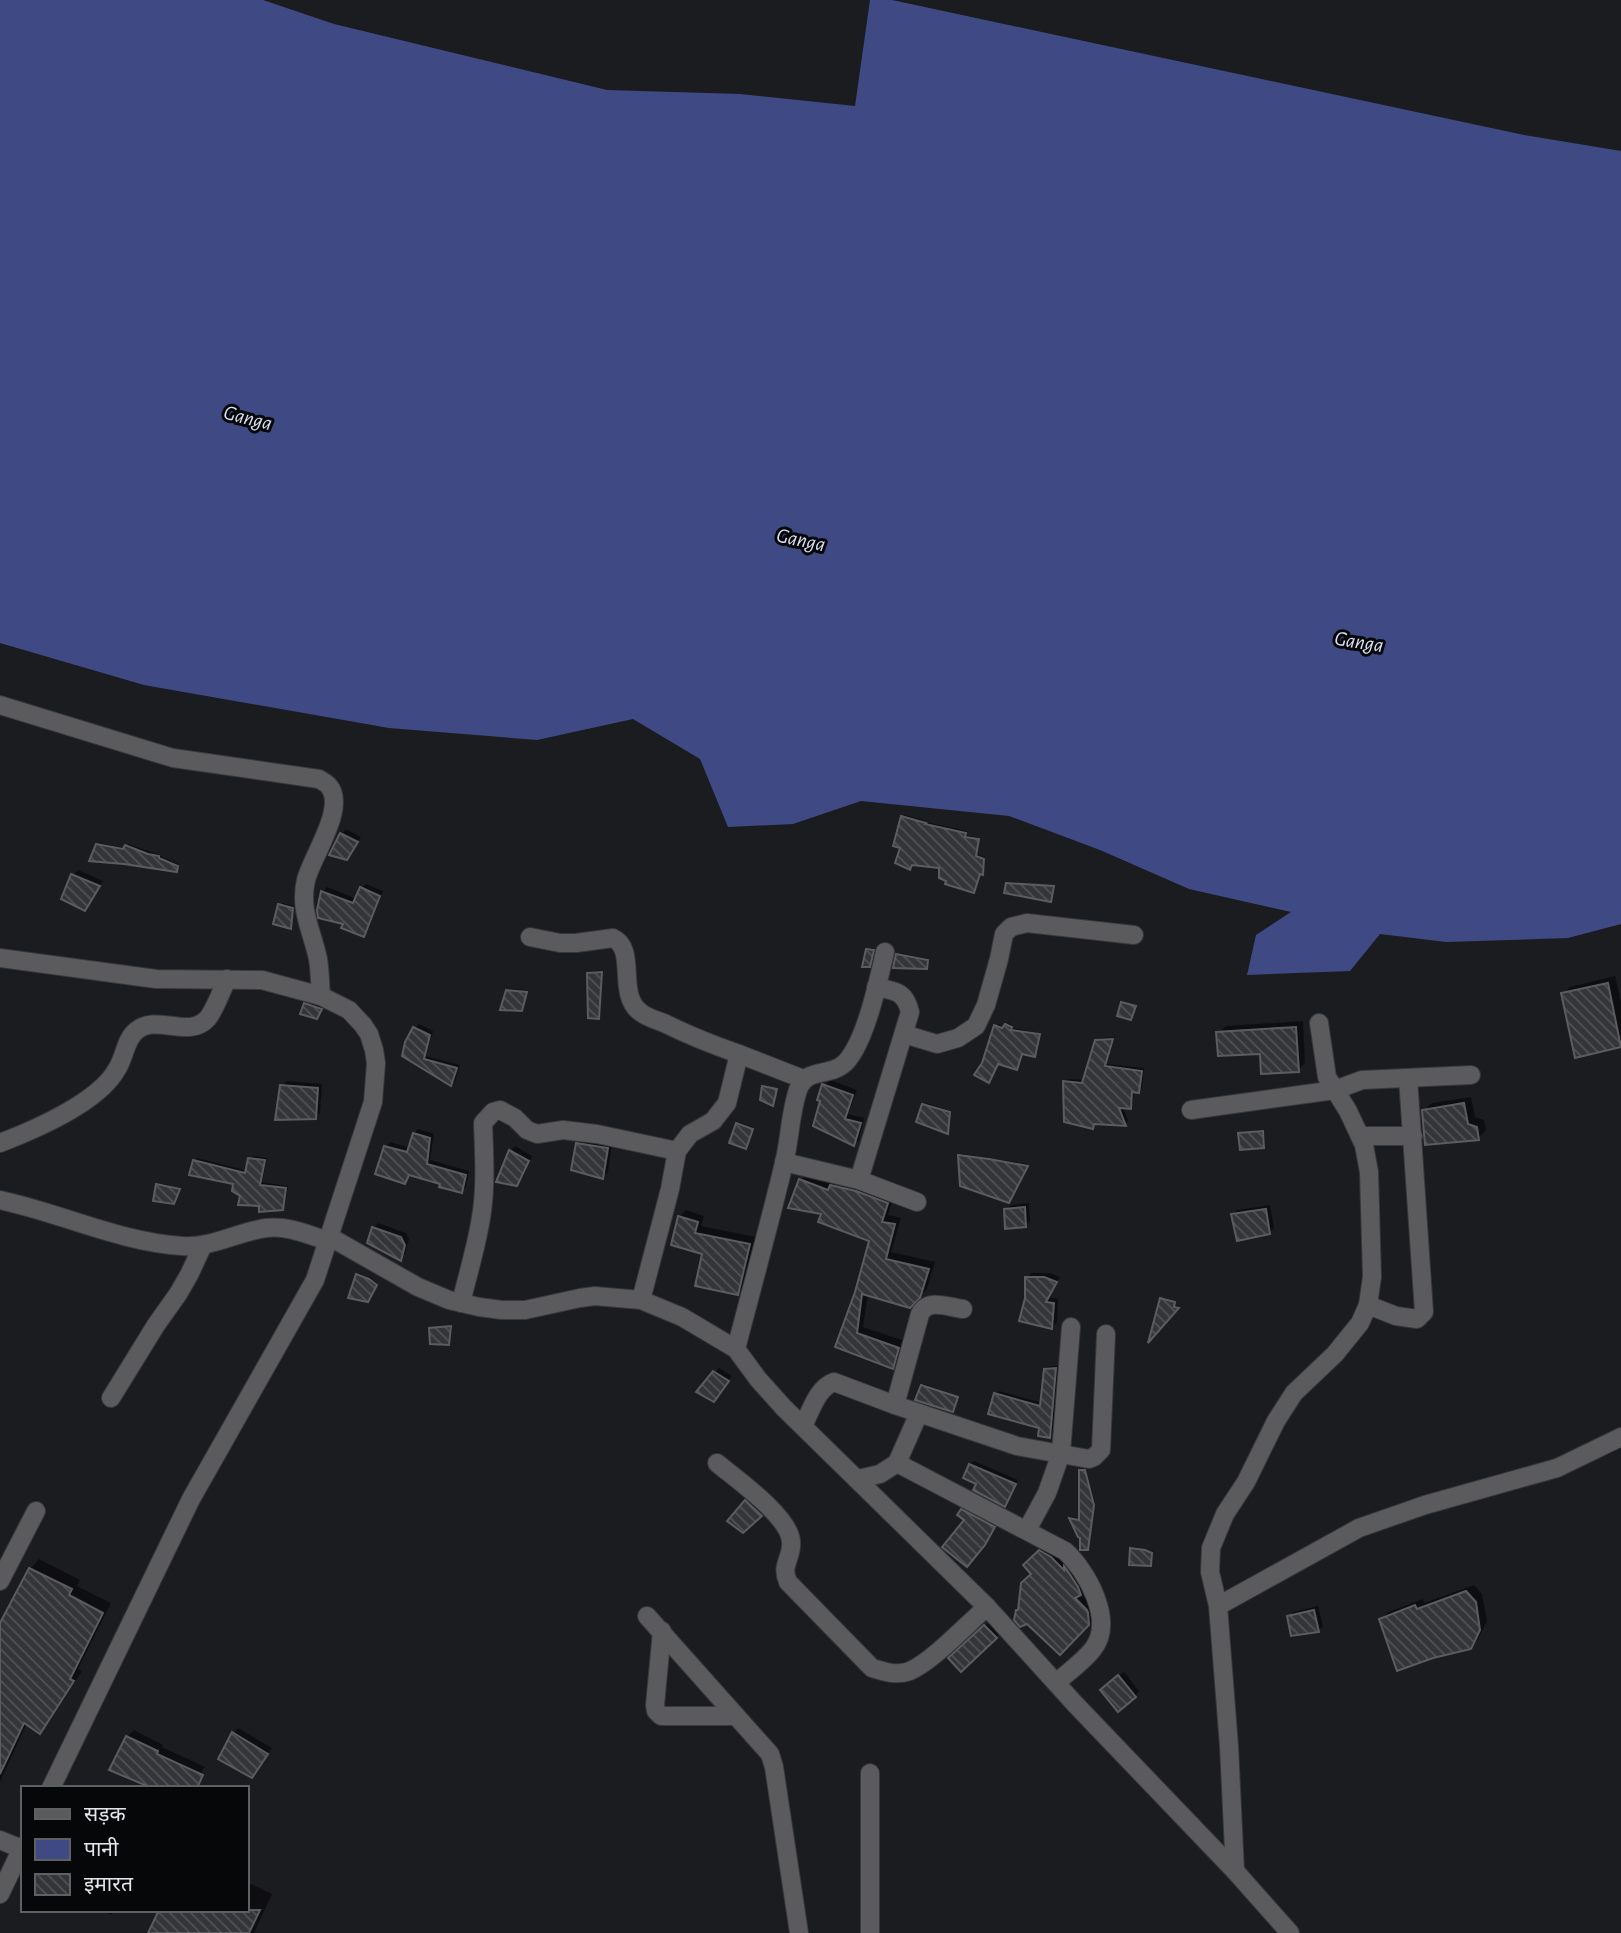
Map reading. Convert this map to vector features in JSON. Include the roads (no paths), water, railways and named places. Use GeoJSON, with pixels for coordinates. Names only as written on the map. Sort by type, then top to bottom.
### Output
{"type":"FeatureCollection","features":[{"type":"Feature","properties":{"kind":"street"},"geometry":{"type":"LineString","coordinates":[[0,705],[173,758],[319,779],[330,786],[335,803],[331,820],[306,880],[303,902],[318,960],[321,996]]}},
{"type":"Feature","properties":{"kind":"street"},"geometry":{"type":"LineString","coordinates":[[904,1034],[937,1044],[958,1038],[976,1026],[986,1005],[1004,934],[1012,927],[1027,923],[1134,935]]}},
{"type":"Feature","properties":{"kind":"street"},"geometry":{"type":"LineString","coordinates":[[530,937],[560,943],[613,938],[617,940],[622,945],[626,960],[627,991],[640,1012],[686,1034],[803,1079]]}},
{"type":"Feature","properties":{"kind":"street"},"geometry":{"type":"LineString","coordinates":[[736,1349],[785,1161],[797,1091],[803,1079],[812,1074],[834,1070],[845,1062],[856,1046],[885,952]]}},
{"type":"Feature","properties":{"kind":"street"},"geometry":{"type":"LineString","coordinates":[[0,958],[156,979],[262,980],[321,996],[349,1010],[363,1025],[369,1034],[376,1063],[373,1102],[315,1280],[191,1499],[53,1786]]}},
{"type":"Feature","properties":{"kind":"street"},"geometry":{"type":"LineString","coordinates":[[0,1143],[82,1103],[99,1090],[117,1070],[136,1031],[157,1025],[188,1028],[200,1024],[208,1017],[227,979]]}},
{"type":"Feature","properties":{"kind":"street"},"geometry":{"type":"LineString","coordinates":[[859,1180],[910,1012],[907,1001],[898,992],[876,987]]}},
{"type":"Feature","properties":{"kind":"street"},"geometry":{"type":"LineString","coordinates":[[1235,1871],[1229,1746],[1218,1606],[1210,1572],[1210,1548],[1225,1514],[1246,1482],[1276,1421],[1294,1393],[1335,1354],[1360,1323],[1368,1305],[1372,1277],[1369,1172],[1364,1145],[1348,1111],[1327,1077],[1320,1023]]}},
{"type":"Feature","properties":{"kind":"street"},"geometry":{"type":"LineString","coordinates":[[641,1300],[670,1189],[677,1151],[690,1134],[713,1121],[727,1103],[739,1054]]}},
{"type":"Feature","properties":{"kind":"street"},"geometry":{"type":"LineString","coordinates":[[1191,1110],[1335,1090],[1362,1080],[1471,1075]]}},
{"type":"Feature","properties":{"kind":"street"},"geometry":{"type":"LineString","coordinates":[[1368,1305],[1396,1316],[1417,1319],[1424,1312],[1408,1078]]}},
{"type":"Feature","properties":{"kind":"street"},"geometry":{"type":"LineString","coordinates":[[461,1303],[482,1210],[483,1123],[493,1112],[504,1112],[537,1135],[563,1130],[597,1134],[677,1151]]}},
{"type":"Feature","properties":{"kind":"street"},"geometry":{"type":"LineString","coordinates":[[1360,1136],[1413,1136]]}},
{"type":"Feature","properties":{"kind":"street"},"geometry":{"type":"LineString","coordinates":[[785,1161],[859,1180],[917,1202]]}},
{"type":"Feature","properties":{"kind":"street"},"geometry":{"type":"LineString","coordinates":[[0,1200],[28,1206],[117,1235],[186,1247],[211,1245],[234,1236],[281,1227],[329,1239],[418,1287],[461,1303],[502,1310],[525,1310],[595,1297],[641,1300],[682,1317],[736,1349],[758,1379],[987,1607],[1290,1933]]}},
{"type":"Feature","properties":{"kind":"street"},"geometry":{"type":"LineString","coordinates":[[111,1398],[178,1294],[203,1245]]}},
{"type":"Feature","properties":{"kind":"street"},"geometry":{"type":"LineString","coordinates":[[895,1405],[923,1308],[934,1305],[963,1309]]}},
{"type":"Feature","properties":{"kind":"street"},"geometry":{"type":"LineString","coordinates":[[1027,1530],[1047,1493],[1060,1453],[1071,1327]]}},
{"type":"Feature","properties":{"kind":"street"},"geometry":{"type":"LineString","coordinates":[[803,1426],[820,1392],[826,1385],[834,1382],[1017,1446],[1089,1459],[1101,1450],[1106,1334]]}},
{"type":"Feature","properties":{"kind":"street"},"geometry":{"type":"LineString","coordinates":[[858,1479],[880,1474],[897,1463],[919,1413]]}},
{"type":"Feature","properties":{"kind":"street"},"geometry":{"type":"LineString","coordinates":[[1218,1606],[1359,1528],[1425,1504],[1557,1468],[1621,1437]]}},
{"type":"Feature","properties":{"kind":"street"},"geometry":{"type":"LineString","coordinates":[[717,1463],[776,1513],[786,1526],[791,1537],[791,1548],[784,1566],[788,1582],[872,1668],[889,1674],[908,1672],[925,1662],[987,1607]]}},
{"type":"Feature","properties":{"kind":"street"},"geometry":{"type":"LineString","coordinates":[[897,1463],[1027,1530],[1065,1551],[1077,1562],[1101,1611],[1101,1630],[1094,1648],[1056,1683]]}},
{"type":"Feature","properties":{"kind":"street"},"geometry":{"type":"LineString","coordinates":[[0,1581],[36,1511]]}},
{"type":"Feature","properties":{"kind":"street"},"geometry":{"type":"LineString","coordinates":[[647,1616],[771,1754],[799,1933]]}},
{"type":"Feature","properties":{"kind":"street"},"geometry":{"type":"LineString","coordinates":[[662,1631],[656,1711],[661,1716],[672,1717],[736,1716]]}},
{"type":"Feature","properties":{"kind":"street"},"geometry":{"type":"LineString","coordinates":[[870,1773],[870,1933]]}},
{"type":"Feature","properties":{"kind":"street"},"geometry":{"type":"LineString","coordinates":[[0,1840],[21,1848]]}},
{"type":"Feature","properties":{"kind":"street"},"geometry":{"type":"LineString","coordinates":[[0,1894],[21,1850]]}},
{"type":"Feature","properties":{"kind":"water","name":"Ganga"},"geometry":{"type":"Polygon","coordinates":[[[0,0],[263,0],[334,24],[607,90],[740,94],[855,106],[870,0],[892,0],[1524,135],[1621,151],[1621,924],[1568,938],[1446,942],[1380,934],[1350,971],[1247,975],[1256,935],[1291,912],[1189,889],[1100,850],[1009,816],[861,801],[793,824],[728,827],[700,759],[633,719],[537,740],[389,728],[144,685],[0,643],[0,0]]]}}]}
